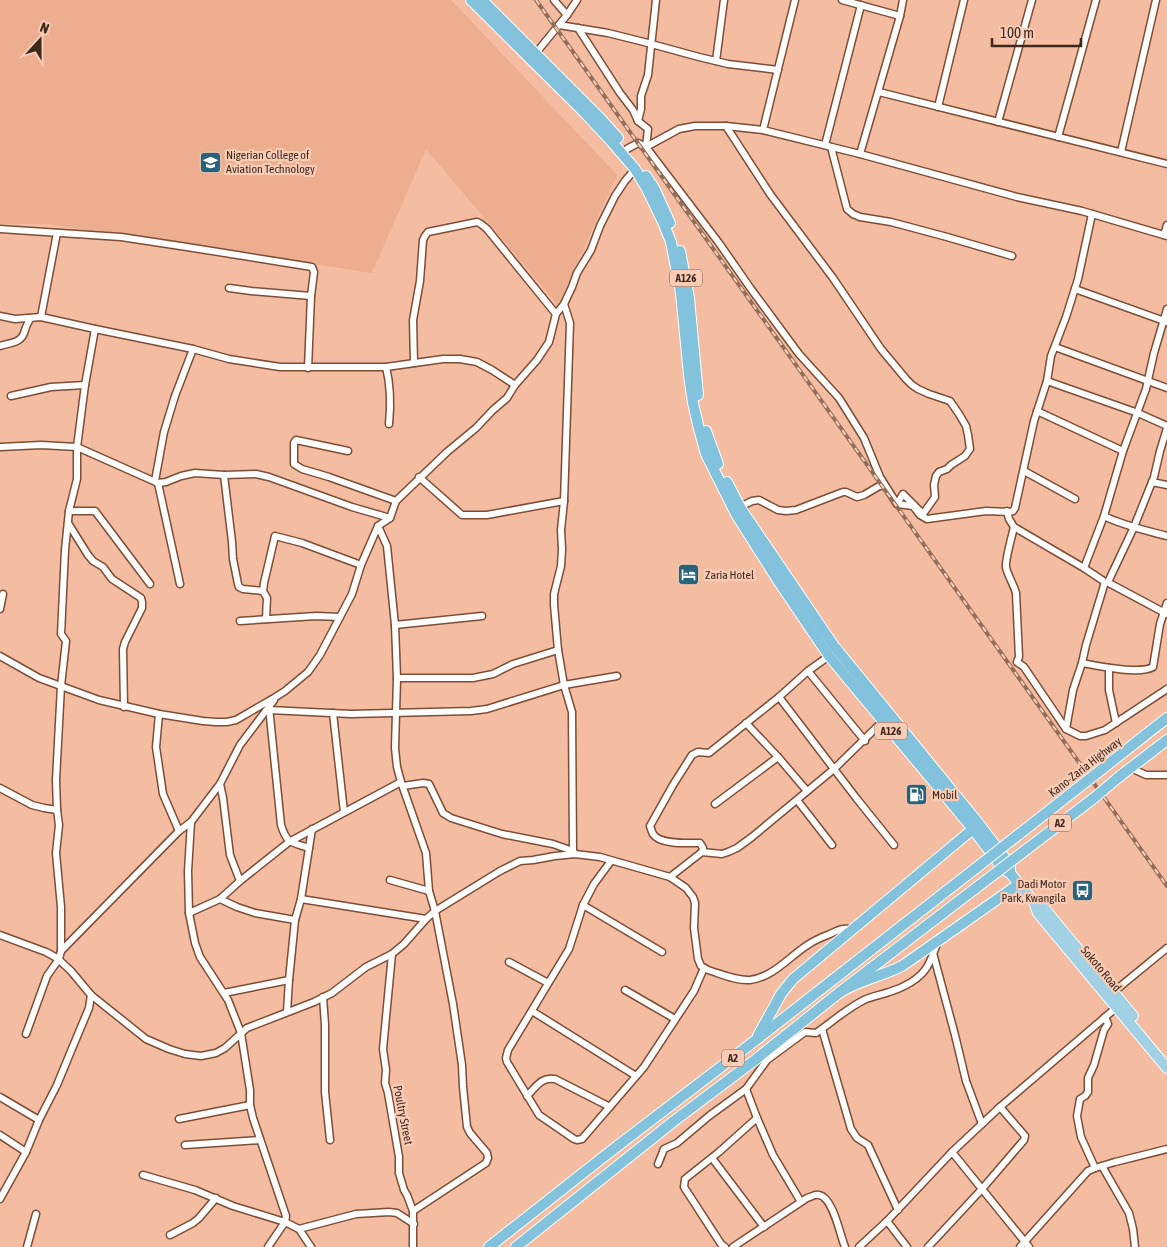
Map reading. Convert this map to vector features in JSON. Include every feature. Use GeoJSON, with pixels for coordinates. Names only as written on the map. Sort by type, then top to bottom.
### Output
{"type":"FeatureCollection","features":[{"type":"Feature","properties":{"kind":"highway","name":"A126"},"geometry":{"type":"LineString","coordinates":[[471,0],[586,114],[635,169],[655,206],[671,242],[681,293],[693,403],[706,454],[724,492],[779,582],[829,656],[973,829],[1003,869],[1010,873],[1019,884]]}},
{"type":"Feature","properties":{"kind":"highway","name":"A126"},"geometry":{"type":"LineString","coordinates":[[482,0],[600,118],[641,166],[654,188],[678,242],[686,281],[698,391],[704,424],[714,455],[740,508],[834,646],[979,824],[1010,865],[1010,873]]}},
{"type":"Feature","properties":{"kind":"highway","name":"Kano-Zaria Highway"},"geometry":{"type":"LineString","coordinates":[[893,933],[1167,718]]}},
{"type":"Feature","properties":{"kind":"highway","name":"A2"},"geometry":{"type":"LineString","coordinates":[[516,1247],[674,1120],[755,1060],[840,992],[1167,740]]}},
{"type":"Feature","properties":{"kind":"highway"},"geometry":{"type":"LineString","coordinates":[[752,1043],[760,1033],[787,986],[973,829]]}},
{"type":"Feature","properties":{"kind":"highway"},"geometry":{"type":"LineString","coordinates":[[840,992],[850,986],[902,966],[1019,884]]}},
{"type":"Feature","properties":{"kind":"highway"},"geometry":{"type":"LineString","coordinates":[[893,933],[902,944]]}},
{"type":"Feature","properties":{"kind":"highway","name":"A2"},"geometry":{"type":"LineString","coordinates":[[489,1247],[610,1151],[893,933]]}},
{"type":"Feature","properties":{"kind":"main road","name":"Sokoto Road"},"geometry":{"type":"LineString","coordinates":[[1019,884],[1034,902],[1038,913],[1110,994],[1117,1007],[1167,1068]]}},
{"type":"Feature","properties":{"kind":"main road"},"geometry":{"type":"LineString","coordinates":[[1110,994],[1167,1058]]}},
{"type":"Feature","properties":{"kind":"street"},"geometry":{"type":"LineString","coordinates":[[554,0],[567,15]]}},
{"type":"Feature","properties":{"kind":"street"},"geometry":{"type":"LineString","coordinates":[[536,53],[577,0]]}},
{"type":"Feature","properties":{"kind":"street"},"geometry":{"type":"LineString","coordinates":[[638,121],[641,109],[641,96],[648,75],[656,0]]}},
{"type":"Feature","properties":{"kind":"street"},"geometry":{"type":"LineString","coordinates":[[716,61],[724,0]]}},
{"type":"Feature","properties":{"kind":"street"},"geometry":{"type":"LineString","coordinates":[[763,130],[795,0]]}},
{"type":"Feature","properties":{"kind":"street"},"geometry":{"type":"LineString","coordinates":[[842,0],[900,16]]}},
{"type":"Feature","properties":{"kind":"street"},"geometry":{"type":"LineString","coordinates":[[860,154],[879,92],[903,0]]}},
{"type":"Feature","properties":{"kind":"street"},"geometry":{"type":"LineString","coordinates":[[938,107],[964,0]]}},
{"type":"Feature","properties":{"kind":"street"},"geometry":{"type":"LineString","coordinates":[[998,122],[1032,0]]}},
{"type":"Feature","properties":{"kind":"street"},"geometry":{"type":"LineString","coordinates":[[1058,137],[1096,0]]}},
{"type":"Feature","properties":{"kind":"street"},"geometry":{"type":"LineString","coordinates":[[1121,152],[1156,0]]}},
{"type":"Feature","properties":{"kind":"street"},"geometry":{"type":"LineString","coordinates":[[861,5],[828,146],[847,209],[860,217],[891,222],[1012,256]]}},
{"type":"Feature","properties":{"kind":"street"},"geometry":{"type":"LineString","coordinates":[[559,25],[608,33],[716,61],[778,70]]}},
{"type":"Feature","properties":{"kind":"street"},"geometry":{"type":"LineString","coordinates":[[578,28],[633,110],[638,121],[648,129],[646,147]]}},
{"type":"Feature","properties":{"kind":"street"},"geometry":{"type":"LineString","coordinates":[[879,92],[1167,164]]}},
{"type":"Feature","properties":{"kind":"street"},"geometry":{"type":"LineString","coordinates":[[646,147],[679,129],[695,126],[726,126],[763,130],[1092,214],[1166,236],[1167,225]]}},
{"type":"Feature","properties":{"kind":"street"},"geometry":{"type":"LineString","coordinates":[[726,126],[770,194],[833,278],[881,349],[906,379],[918,389],[950,401],[955,406],[966,426],[970,443],[968,453],[936,476],[934,485],[935,497],[923,514],[903,494],[897,504]]}},
{"type":"Feature","properties":{"kind":"street"},"geometry":{"type":"LineString","coordinates":[[628,149],[638,143],[646,147],[719,243],[799,354],[838,398],[864,438],[880,477],[897,504],[912,506],[920,515],[927,519],[986,511],[1007,512],[1015,508],[1032,428],[1047,381],[1051,356],[1075,289],[1092,214]]}},
{"type":"Feature","properties":{"kind":"street"},"geometry":{"type":"LineString","coordinates":[[0,656],[38,678],[99,700],[124,707],[203,721],[227,722],[240,718],[296,683],[315,664],[352,594],[361,565],[378,526],[390,518],[396,501],[507,398],[549,342],[556,314],[564,304],[577,273],[591,250],[600,226],[615,196],[635,169]]}},
{"type":"Feature","properties":{"kind":"street"},"geometry":{"type":"LineString","coordinates":[[414,364],[413,320],[420,281],[423,240],[428,232],[477,222],[481,224],[556,314]]}},
{"type":"Feature","properties":{"kind":"street"},"geometry":{"type":"LineString","coordinates":[[0,229],[146,240],[312,268],[314,272],[308,368]]}},
{"type":"Feature","properties":{"kind":"street"},"geometry":{"type":"LineString","coordinates":[[41,317],[57,233]]}},
{"type":"Feature","properties":{"kind":"street"},"geometry":{"type":"LineString","coordinates":[[229,288],[311,296]]}},
{"type":"Feature","properties":{"kind":"street"},"geometry":{"type":"LineString","coordinates":[[1075,289],[1165,322]]}},
{"type":"Feature","properties":{"kind":"street"},"geometry":{"type":"LineString","coordinates":[[564,304],[570,323],[564,501],[561,530],[562,549],[554,594],[558,650],[564,685],[572,712],[574,852]]}},
{"type":"Feature","properties":{"kind":"street"},"geometry":{"type":"LineString","coordinates":[[1084,568],[1104,516],[1138,413],[1154,353],[1165,322],[1167,309]]}},
{"type":"Feature","properties":{"kind":"street"},"geometry":{"type":"LineString","coordinates":[[0,316],[15,319],[41,317],[95,330],[193,349],[229,359],[280,367],[386,367],[443,359],[460,359],[477,362],[515,385]]}},
{"type":"Feature","properties":{"kind":"street"},"geometry":{"type":"LineString","coordinates":[[0,346],[20,340],[24,335],[26,324],[31,318]]}},
{"type":"Feature","properties":{"kind":"street"},"geometry":{"type":"LineString","coordinates":[[26,1034],[48,976],[59,959],[61,951],[56,853],[59,824],[56,780],[60,686],[66,641],[61,634],[61,618],[69,511],[77,479],[77,447],[84,385],[95,330]]}},
{"type":"Feature","properties":{"kind":"street"},"geometry":{"type":"LineString","coordinates":[[1055,347],[1167,388]]}},
{"type":"Feature","properties":{"kind":"street"},"geometry":{"type":"LineString","coordinates":[[180,584],[156,482],[164,432],[193,349]]}},
{"type":"Feature","properties":{"kind":"street"},"geometry":{"type":"LineString","coordinates":[[386,367],[390,382],[389,424]]}},
{"type":"Feature","properties":{"kind":"street"},"geometry":{"type":"LineString","coordinates":[[1047,381],[1138,413],[1167,427],[1152,482],[1134,527],[1106,582],[1073,690],[1066,729]]}},
{"type":"Feature","properties":{"kind":"street"},"geometry":{"type":"LineString","coordinates":[[11,396],[51,388],[84,385]]}},
{"type":"Feature","properties":{"kind":"street"},"geometry":{"type":"LineString","coordinates":[[1037,411],[1124,451]]}},
{"type":"Feature","properties":{"kind":"street"},"geometry":{"type":"LineString","coordinates":[[348,451],[296,440],[294,443],[294,464],[302,469],[396,501]]}},
{"type":"Feature","properties":{"kind":"street"},"geometry":{"type":"LineString","coordinates":[[0,447],[40,445],[77,447],[156,482],[166,482],[195,473],[224,476],[256,474],[270,477],[352,507],[390,518]]}},
{"type":"Feature","properties":{"kind":"street"},"geometry":{"type":"LineString","coordinates":[[1024,471],[1075,499]]}},
{"type":"Feature","properties":{"kind":"street"},"geometry":{"type":"LineString","coordinates":[[224,476],[233,559],[239,587],[263,591]]}},
{"type":"Feature","properties":{"kind":"street"},"geometry":{"type":"LineString","coordinates":[[420,477],[462,515],[487,514],[564,501]]}},
{"type":"Feature","properties":{"kind":"street"},"geometry":{"type":"LineString","coordinates":[[1152,482],[1167,485]]}},
{"type":"Feature","properties":{"kind":"street"},"geometry":{"type":"LineString","coordinates":[[740,508],[752,501],[759,500],[778,510],[796,510],[843,492],[857,497],[881,485],[886,487]]}},
{"type":"Feature","properties":{"kind":"street"},"geometry":{"type":"LineString","coordinates":[[69,511],[95,511],[150,584]]}},
{"type":"Feature","properties":{"kind":"street"},"geometry":{"type":"LineString","coordinates":[[1007,512],[1014,527],[1106,582],[1165,613]]}},
{"type":"Feature","properties":{"kind":"street"},"geometry":{"type":"LineString","coordinates":[[1104,516],[1117,522],[1167,536]]}},
{"type":"Feature","properties":{"kind":"street"},"geometry":{"type":"LineString","coordinates":[[68,523],[93,561],[103,567],[112,578],[141,598],[142,608],[123,649],[124,707]]}},
{"type":"Feature","properties":{"kind":"street"},"geometry":{"type":"LineString","coordinates":[[378,526],[387,546],[396,625],[395,748],[397,766],[426,853],[428,891],[435,911],[453,1004],[462,1065],[467,1127],[487,1153],[488,1158],[486,1163],[413,1211]]}},
{"type":"Feature","properties":{"kind":"street"},"geometry":{"type":"LineString","coordinates":[[1014,527],[1006,564],[1016,593],[1019,658],[1017,662],[1024,667],[1066,729],[1080,736],[1105,730],[1167,689]]}},
{"type":"Feature","properties":{"kind":"street"},"geometry":{"type":"LineString","coordinates":[[266,619],[267,598],[263,591],[275,536],[302,543],[361,565]]}},
{"type":"Feature","properties":{"kind":"street"},"geometry":{"type":"LineString","coordinates":[[0,609],[3,594]]}},
{"type":"Feature","properties":{"kind":"street"},"geometry":{"type":"LineString","coordinates":[[1082,663],[1109,668],[1151,669],[1153,667],[1160,624],[1167,603]]}},
{"type":"Feature","properties":{"kind":"street"},"geometry":{"type":"LineString","coordinates":[[240,621],[316,616],[340,617]]}},
{"type":"Feature","properties":{"kind":"street"},"geometry":{"type":"LineString","coordinates":[[396,625],[482,616]]}},
{"type":"Feature","properties":{"kind":"street"},"geometry":{"type":"LineString","coordinates":[[396,678],[473,678],[493,674],[513,664],[558,650]]}},
{"type":"Feature","properties":{"kind":"street"},"geometry":{"type":"LineString","coordinates":[[702,852],[703,848],[700,843],[674,843],[661,840],[654,836],[650,826],[692,755],[698,752],[710,753],[808,671],[829,656]]}},
{"type":"Feature","properties":{"kind":"street"},"geometry":{"type":"LineString","coordinates":[[1109,668],[1109,690],[1116,723]]}},
{"type":"Feature","properties":{"kind":"street"},"geometry":{"type":"LineString","coordinates":[[808,671],[865,741]]}},
{"type":"Feature","properties":{"kind":"street"},"geometry":{"type":"LineString","coordinates":[[269,708],[351,714],[471,711],[487,709],[564,685],[617,676]]}},
{"type":"Feature","properties":{"kind":"street"},"geometry":{"type":"LineString","coordinates":[[779,697],[894,844]]}},
{"type":"Feature","properties":{"kind":"street"},"geometry":{"type":"LineString","coordinates":[[61,951],[179,831],[191,822],[220,784],[240,744],[269,708],[274,698]]}},
{"type":"Feature","properties":{"kind":"street"},"geometry":{"type":"LineString","coordinates":[[269,708],[281,825],[284,836],[289,842],[308,848]]}},
{"type":"Feature","properties":{"kind":"street"},"geometry":{"type":"LineString","coordinates":[[333,713],[344,812]]}},
{"type":"Feature","properties":{"kind":"street"},"geometry":{"type":"LineString","coordinates":[[159,714],[156,747],[163,794],[179,831]]}},
{"type":"Feature","properties":{"kind":"street"},"geometry":{"type":"LineString","coordinates":[[383,714],[395,728]]}},
{"type":"Feature","properties":{"kind":"street"},"geometry":{"type":"LineString","coordinates":[[670,877],[702,852],[722,854],[736,848],[834,769],[865,741],[883,721]]}},
{"type":"Feature","properties":{"kind":"street"},"geometry":{"type":"LineString","coordinates":[[746,723],[807,791]]}},
{"type":"Feature","properties":{"kind":"street"},"geometry":{"type":"LineString","coordinates":[[715,804],[778,757]]}},
{"type":"Feature","properties":{"kind":"street"},"geometry":{"type":"LineString","coordinates":[[1131,768],[1146,775],[1167,776]]}},
{"type":"Feature","properties":{"kind":"street"},"geometry":{"type":"LineString","coordinates":[[189,913],[220,899],[289,842],[312,829],[402,784],[423,783],[429,784],[443,813],[451,818],[502,834],[554,844],[574,852],[600,857],[670,877],[686,888],[693,897],[695,903],[694,928],[700,964],[704,968],[725,976],[750,980],[763,977],[817,939],[843,929],[852,930]]}},
{"type":"Feature","properties":{"kind":"street"},"geometry":{"type":"LineString","coordinates":[[220,784],[230,855],[240,881]]}},
{"type":"Feature","properties":{"kind":"street"},"geometry":{"type":"LineString","coordinates":[[0,788],[32,805],[57,810]]}},
{"type":"Feature","properties":{"kind":"street"},"geometry":{"type":"LineString","coordinates":[[796,800],[832,845]]}},
{"type":"Feature","properties":{"kind":"street"},"geometry":{"type":"LineString","coordinates":[[191,822],[188,860],[189,913],[195,943],[200,957],[224,992],[241,1033],[253,1118],[286,1216],[286,1222],[268,1247]]}},
{"type":"Feature","properties":{"kind":"street"},"geometry":{"type":"LineString","coordinates":[[287,1012],[295,920],[301,899],[312,829]]}},
{"type":"Feature","properties":{"kind":"street"},"geometry":{"type":"LineString","coordinates":[[0,935],[46,952],[59,959],[91,995],[146,1039],[185,1054],[202,1056],[216,1053],[225,1048],[252,1025],[314,1002],[340,987],[366,967],[392,954],[435,911],[500,871],[520,861],[574,852]]}},
{"type":"Feature","properties":{"kind":"street"},"geometry":{"type":"LineString","coordinates":[[611,861],[594,884],[583,905],[569,948],[508,1050],[506,1062],[535,1110],[544,1119],[574,1139],[582,1139],[644,1067],[694,990],[704,968]]}},
{"type":"Feature","properties":{"kind":"street"},"geometry":{"type":"LineString","coordinates":[[390,880],[428,891]]}},
{"type":"Feature","properties":{"kind":"street"},"geometry":{"type":"LineString","coordinates":[[220,899],[255,913],[295,920]]}},
{"type":"Feature","properties":{"kind":"street"},"geometry":{"type":"LineString","coordinates":[[301,899],[426,919]]}},
{"type":"Feature","properties":{"kind":"street"},"geometry":{"type":"LineString","coordinates":[[583,905],[662,952]]}},
{"type":"Feature","properties":{"kind":"street"},"geometry":{"type":"LineString","coordinates":[[658,1164],[664,1149],[677,1143],[709,1116],[746,1089],[767,1060],[804,1032],[816,1033],[837,1017],[868,998],[894,990],[920,974],[927,967],[938,941]]}},
{"type":"Feature","properties":{"kind":"street"},"geometry":{"type":"LineString","coordinates":[[1110,994],[1167,948]]}},
{"type":"Feature","properties":{"kind":"street"},"geometry":{"type":"LineString","coordinates":[[933,953],[956,1035],[966,1081],[982,1124]]}},
{"type":"Feature","properties":{"kind":"street","name":"Poultry Street"},"geometry":{"type":"LineString","coordinates":[[392,954],[383,1049],[386,1070],[385,1083],[399,1157],[399,1173],[413,1211],[413,1247]]}},
{"type":"Feature","properties":{"kind":"street"},"geometry":{"type":"LineString","coordinates":[[510,962],[548,983]]}},
{"type":"Feature","properties":{"kind":"street"},"geometry":{"type":"LineString","coordinates":[[224,992],[289,980]]}},
{"type":"Feature","properties":{"kind":"street"},"geometry":{"type":"LineString","coordinates":[[625,990],[675,1019]]}},
{"type":"Feature","properties":{"kind":"street"},"geometry":{"type":"LineString","coordinates":[[0,1198],[26,1152],[39,1120],[57,1085],[90,1008],[91,995]]}},
{"type":"Feature","properties":{"kind":"street"},"geometry":{"type":"LineString","coordinates":[[323,997],[325,1092],[330,1140]]}},
{"type":"Feature","properties":{"kind":"street"},"geometry":{"type":"LineString","coordinates":[[90,1008],[101,1004]]}},
{"type":"Feature","properties":{"kind":"street"},"geometry":{"type":"LineString","coordinates":[[859,1247],[898,1210],[952,1152],[1000,1107],[1117,1007]]}},
{"type":"Feature","properties":{"kind":"street"},"geometry":{"type":"LineString","coordinates":[[532,1011],[636,1076]]}},
{"type":"Feature","properties":{"kind":"street"},"geometry":{"type":"LineString","coordinates":[[1094,1168],[1081,1137],[1077,1116],[1080,1099],[1088,1092],[1088,1078],[1094,1065],[1104,1030],[1108,1024],[1105,1017]]}},
{"type":"Feature","properties":{"kind":"street"},"geometry":{"type":"LineString","coordinates":[[822,1029],[851,1129],[857,1138],[868,1145],[898,1210]]}},
{"type":"Feature","properties":{"kind":"street"},"geometry":{"type":"LineString","coordinates":[[527,1096],[543,1080],[548,1078],[555,1079],[610,1107]]}},
{"type":"Feature","properties":{"kind":"street"},"geometry":{"type":"LineString","coordinates":[[746,1089],[773,1154],[801,1202]]}},
{"type":"Feature","properties":{"kind":"street"},"geometry":{"type":"LineString","coordinates":[[0,1096],[39,1120]]}},
{"type":"Feature","properties":{"kind":"street"},"geometry":{"type":"LineString","coordinates":[[179,1120],[250,1105]]}},
{"type":"Feature","properties":{"kind":"street"},"geometry":{"type":"LineString","coordinates":[[928,1247],[1024,1140],[1024,1136],[1000,1107]]}},
{"type":"Feature","properties":{"kind":"street"},"geometry":{"type":"LineString","coordinates":[[725,1247],[721,1244],[684,1187],[685,1179],[757,1118]]}},
{"type":"Feature","properties":{"kind":"street"},"geometry":{"type":"LineString","coordinates":[[0,1136],[26,1152]]}},
{"type":"Feature","properties":{"kind":"street"},"geometry":{"type":"LineString","coordinates":[[185,1145],[260,1140]]}},
{"type":"Feature","properties":{"kind":"street"},"geometry":{"type":"LineString","coordinates":[[1020,1247],[1027,1244],[1088,1172],[1094,1168],[1167,1149]]}},
{"type":"Feature","properties":{"kind":"street"},"geometry":{"type":"LineString","coordinates":[[952,1152],[1027,1244]]}},
{"type":"Feature","properties":{"kind":"street"},"geometry":{"type":"LineString","coordinates":[[712,1158],[764,1227]]}},
{"type":"Feature","properties":{"kind":"street"},"geometry":{"type":"LineString","coordinates":[[1102,1166],[1129,1213],[1135,1247]]}},
{"type":"Feature","properties":{"kind":"street"},"geometry":{"type":"LineString","coordinates":[[143,1175],[195,1190],[232,1206],[286,1222],[299,1229],[312,1247]]}},
{"type":"Feature","properties":{"kind":"street"},"geometry":{"type":"LineString","coordinates":[[733,1247],[807,1198],[820,1195],[826,1198],[837,1221],[845,1247]]}},
{"type":"Feature","properties":{"kind":"street"},"geometry":{"type":"LineString","coordinates":[[170,1235],[193,1223],[216,1198]]}},
{"type":"Feature","properties":{"kind":"street"},"geometry":{"type":"LineString","coordinates":[[299,1229],[356,1214],[389,1212],[397,1213],[414,1224]]}},
{"type":"Feature","properties":{"kind":"street"},"geometry":{"type":"LineString","coordinates":[[27,1247],[36,1214]]}},
{"type":"Feature","properties":{"kind":"street"},"geometry":{"type":"LineString","coordinates":[[887,1221],[907,1247]]}},
{"type":"Feature","properties":{"kind":"shaded area","name":"Nigerian College of Aviation Technology"},"geometry":{"type":"Polygon","coordinates":[[[0,0],[451,0],[617,175],[558,305],[426,149],[372,273],[46,224],[0,224],[0,0]]]}},
{"type":"Feature","properties":{"kind":"railway"},"geometry":{"type":"LineString","coordinates":[[536,0],[1167,886]]}},
{"type":"Feature","properties":{"kind":"place","name":"Nigerian College of Aviation Technology"},"geometry":{"type":"Point","coordinates":[210,162]}},
{"type":"Feature","properties":{"kind":"place","name":"Zaria Hotel"},"geometry":{"type":"Point","coordinates":[689,575]}},
{"type":"Feature","properties":{"kind":"place","name":"Mobil"},"geometry":{"type":"Point","coordinates":[916,795]}},
{"type":"Feature","properties":{"kind":"place","name":"Dadi Motor Park, Kwangila"},"geometry":{"type":"Point","coordinates":[1082,891]}}]}
